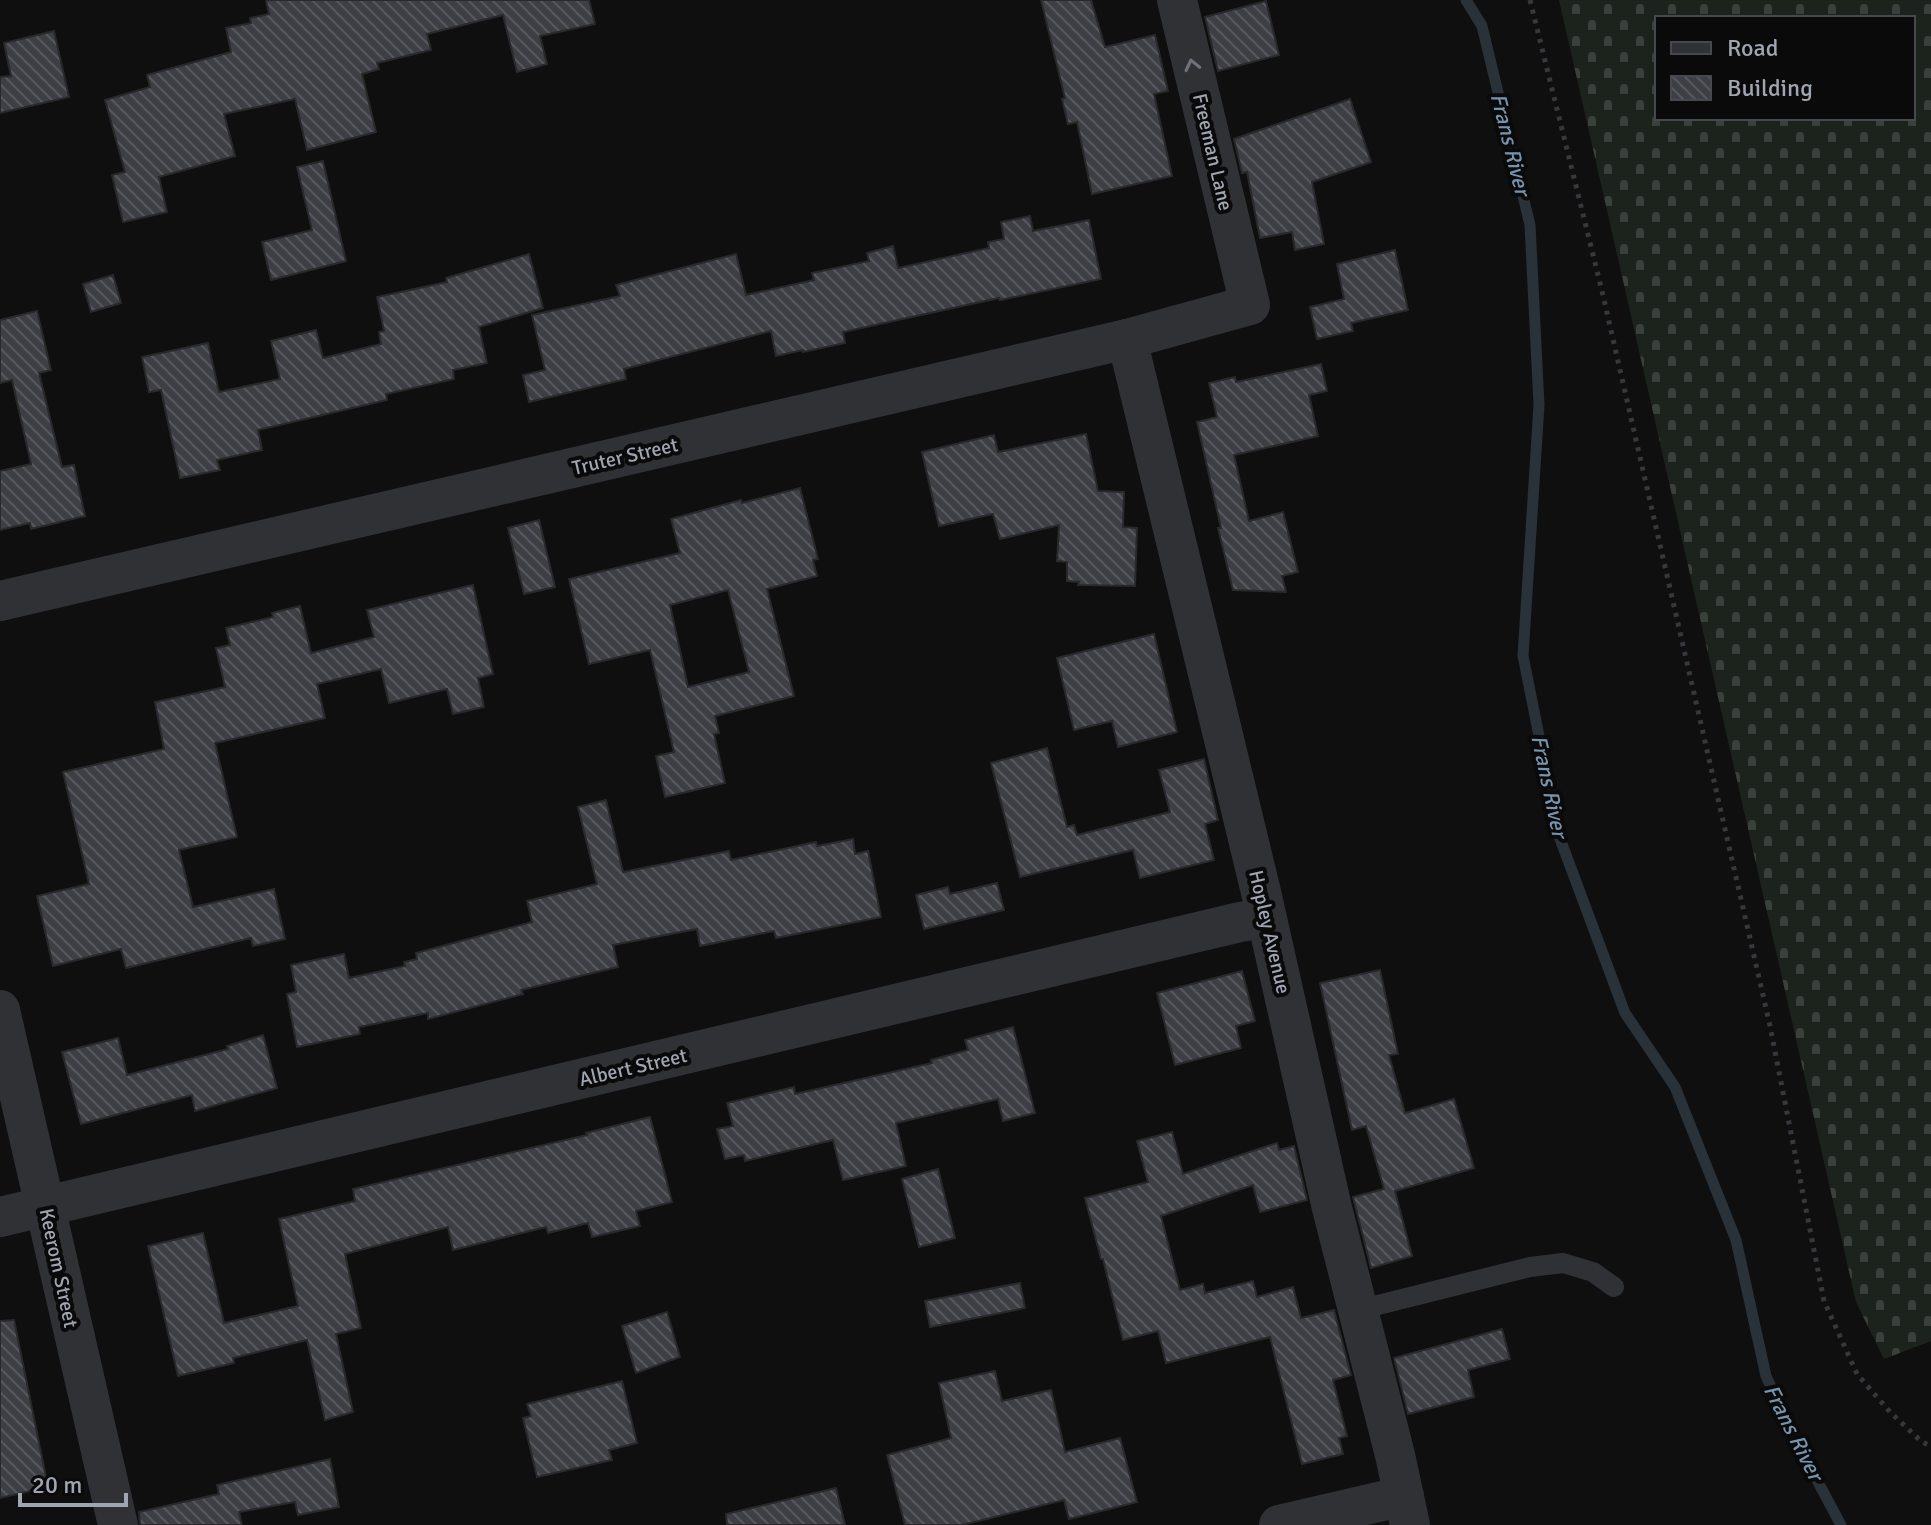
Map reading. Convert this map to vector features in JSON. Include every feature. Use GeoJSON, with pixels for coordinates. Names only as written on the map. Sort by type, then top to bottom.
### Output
{"type":"FeatureCollection","features":[{"type":"Feature","properties":{"kind":"street","name":"Freeman Lane"},"geometry":{"type":"LineString","coordinates":[[1177,0],[1250,305]]}},
{"type":"Feature","properties":{"kind":"street","name":"Truter Street"},"geometry":{"type":"LineString","coordinates":[[0,601],[1127,339],[1250,305]]}},
{"type":"Feature","properties":{"kind":"street","name":"Hopley Avenue"},"geometry":{"type":"LineString","coordinates":[[1127,339],[1332,1208],[1407,1510]]}},
{"type":"Feature","properties":{"kind":"street","name":"Albert Street"},"geometry":{"type":"LineString","coordinates":[[0,1217],[1266,918]]}},
{"type":"Feature","properties":{"kind":"street","name":"Keerom Street"},"geometry":{"type":"LineString","coordinates":[[0,1010],[118,1525]]}},
{"type":"Feature","properties":{"kind":"street"},"geometry":{"type":"LineString","coordinates":[[1279,1525],[1407,1510]]}},
{"type":"Feature","properties":{"kind":"lane"},"geometry":{"type":"LineString","coordinates":[[1358,1310],[1530,1267],[1563,1263],[1593,1272],[1614,1287]]}},
{"type":"Feature","properties":{"kind":"path"},"geometry":{"type":"LineString","coordinates":[[1530,0],[1605,307],[1770,1026],[1824,1301],[1857,1374],[1890,1412],[1922,1442],[1931,1446]]}},
{"type":"Feature","properties":{"kind":"green space"},"geometry":{"type":"Polygon","coordinates":[[[1559,0],[1931,0],[1931,1341],[1884,1359],[1856,1302],[1559,0]]]}},
{"type":"Feature","properties":{"kind":"building"},"geometry":{"type":"Polygon","coordinates":[[[266,0],[589,0],[595,24],[540,36],[547,64],[517,72],[503,15],[427,34],[431,50],[377,63],[379,69],[362,74],[376,132],[307,150],[295,99],[224,114],[235,156],[159,177],[167,212],[123,222],[112,175],[125,172],[105,100],[150,87],[147,75],[231,52],[226,28],[251,23],[250,18],[269,14],[266,0]]]}},
{"type":"Feature","properties":{"kind":"building"},"geometry":{"type":"Polygon","coordinates":[[[1041,0],[1091,0],[1105,47],[1155,35],[1168,91],[1154,94],[1172,176],[1092,194],[1077,122],[1068,124],[1062,99],[1065,98],[1041,0]]]}},
{"type":"Feature","properties":{"kind":"building"},"geometry":{"type":"Polygon","coordinates":[[[1266,1],[1279,55],[1218,71],[1205,17],[1266,1]]]}},
{"type":"Feature","properties":{"kind":"building"},"geometry":{"type":"Polygon","coordinates":[[[54,31],[69,97],[0,113],[0,77],[11,76],[4,43],[54,31]]]}},
{"type":"Feature","properties":{"kind":"building"},"geometry":{"type":"Polygon","coordinates":[[[1350,99],[1371,162],[1312,182],[1324,244],[1295,250],[1292,232],[1260,238],[1247,172],[1242,173],[1234,139],[1350,99]]]}},
{"type":"Feature","properties":{"kind":"building"},"geometry":{"type":"Polygon","coordinates":[[[323,161],[346,261],[271,280],[262,242],[312,230],[297,167],[323,161]]]}},
{"type":"Feature","properties":{"kind":"building"},"geometry":{"type":"Polygon","coordinates":[[[1030,216],[1033,231],[1089,220],[1101,279],[843,332],[845,343],[803,352],[776,356],[771,331],[624,369],[626,379],[529,402],[523,375],[545,370],[532,315],[620,296],[616,285],[736,254],[746,295],[814,280],[812,273],[869,261],[867,253],[893,246],[898,268],[989,248],[988,242],[1004,239],[1001,222],[1030,216]]]}},
{"type":"Feature","properties":{"kind":"building"},"geometry":{"type":"Polygon","coordinates":[[[1395,250],[1408,310],[1351,323],[1353,331],[1317,339],[1310,307],[1344,299],[1337,264],[1395,250]]]}},
{"type":"Feature","properties":{"kind":"building"},"geometry":{"type":"Polygon","coordinates":[[[529,254],[543,308],[479,327],[487,363],[453,370],[454,379],[386,394],[387,400],[258,430],[262,450],[217,460],[220,470],[180,478],[161,390],[149,392],[142,357],[208,343],[219,392],[280,379],[271,341],[316,330],[323,358],[381,344],[379,332],[384,331],[377,297],[447,282],[446,278],[529,254]]]}},
{"type":"Feature","properties":{"kind":"building"},"geometry":{"type":"Polygon","coordinates":[[[113,275],[121,303],[91,312],[83,284],[113,275]]]}},
{"type":"Feature","properties":{"kind":"building"},"geometry":{"type":"Polygon","coordinates":[[[37,311],[51,370],[39,373],[62,467],[74,465],[85,516],[31,529],[30,523],[0,530],[0,471],[31,464],[12,380],[0,383],[0,320],[37,311]]]}},
{"type":"Feature","properties":{"kind":"building"},"geometry":{"type":"Polygon","coordinates":[[[1321,364],[1327,391],[1309,395],[1318,436],[1234,455],[1249,521],[1283,512],[1298,572],[1282,576],[1286,592],[1233,590],[1197,422],[1217,417],[1209,383],[1235,377],[1236,382],[1321,364]]]}},
{"type":"Feature","properties":{"kind":"building"},"geometry":{"type":"Polygon","coordinates":[[[1086,434],[1098,491],[1124,492],[1123,527],[1137,528],[1135,586],[1078,585],[1079,582],[1067,581],[1067,562],[1057,561],[1059,525],[1000,539],[993,514],[939,526],[922,452],[994,435],[998,452],[1086,434]]]}},
{"type":"Feature","properties":{"kind":"building"},"geometry":{"type":"Polygon","coordinates":[[[800,488],[818,559],[813,560],[817,576],[767,589],[794,696],[715,716],[719,733],[714,734],[725,783],[665,797],[656,756],[674,752],[650,650],[589,664],[569,579],[680,553],[671,519],[741,500],[742,503],[800,488]],[[728,590],[670,605],[688,687],[749,672],[728,590]]]}},
{"type":"Feature","properties":{"kind":"building"},"geometry":{"type":"Polygon","coordinates":[[[539,520],[555,587],[524,594],[508,528],[539,520]]]}},
{"type":"Feature","properties":{"kind":"building"},"geometry":{"type":"Polygon","coordinates":[[[473,585],[493,674],[478,678],[484,707],[453,714],[447,689],[389,703],[381,669],[317,684],[325,718],[215,743],[237,837],[179,850],[193,907],[274,889],[285,939],[253,946],[251,938],[126,968],[121,949],[53,966],[37,896],[89,884],[63,772],[164,749],[155,702],[225,687],[216,648],[230,645],[226,628],[273,617],[272,613],[300,606],[311,653],[374,637],[367,610],[473,585]]]}},
{"type":"Feature","properties":{"kind":"building"},"geometry":{"type":"Polygon","coordinates":[[[1154,634],[1177,732],[1118,747],[1112,721],[1074,730],[1057,658],[1154,634]]]}},
{"type":"Feature","properties":{"kind":"building"},"geometry":{"type":"Polygon","coordinates":[[[1047,748],[1067,827],[1074,825],[1077,835],[1170,812],[1159,770],[1204,759],[1218,820],[1205,824],[1214,860],[1140,878],[1133,850],[1020,877],[991,763],[1047,748]]]}},
{"type":"Feature","properties":{"kind":"building"},"geometry":{"type":"Polygon","coordinates":[[[606,800],[623,872],[729,851],[731,860],[816,842],[817,846],[853,839],[855,854],[868,851],[881,917],[776,938],[774,931],[700,946],[697,929],[613,945],[618,967],[521,990],[523,994],[428,1019],[428,1013],[359,1027],[360,1034],[297,1047],[287,994],[296,992],[291,965],[344,954],[349,978],[405,966],[404,962],[417,959],[416,953],[532,922],[527,901],[597,884],[578,807],[606,800]]]}},
{"type":"Feature","properties":{"kind":"building"},"geometry":{"type":"Polygon","coordinates":[[[997,883],[1004,910],[924,929],[916,895],[948,887],[950,894],[997,883]]]}},
{"type":"Feature","properties":{"kind":"building"},"geometry":{"type":"Polygon","coordinates":[[[1380,970],[1398,1054],[1389,1055],[1405,1113],[1454,1099],[1474,1168],[1395,1191],[1412,1256],[1371,1268],[1353,1197],[1384,1189],[1366,1126],[1352,1130],[1320,983],[1380,970]]]}},
{"type":"Feature","properties":{"kind":"building"},"geometry":{"type":"Polygon","coordinates":[[[1242,971],[1255,1021],[1236,1026],[1241,1048],[1175,1065],[1157,993],[1242,971]]]}},
{"type":"Feature","properties":{"kind":"building"},"geometry":{"type":"Polygon","coordinates":[[[1013,1027],[1035,1113],[1003,1121],[998,1099],[896,1123],[906,1166],[843,1180],[833,1140],[745,1161],[744,1155],[725,1159],[717,1129],[733,1126],[727,1103],[794,1087],[795,1094],[932,1063],[931,1060],[968,1050],[965,1040],[1013,1027]]]}},
{"type":"Feature","properties":{"kind":"building"},"geometry":{"type":"Polygon","coordinates":[[[263,1035],[277,1088],[195,1111],[192,1095],[81,1124],[62,1052],[118,1038],[127,1075],[228,1049],[227,1046],[263,1035]]]}},
{"type":"Feature","properties":{"kind":"building"},"geometry":{"type":"Polygon","coordinates":[[[650,1117],[672,1202],[636,1211],[640,1226],[592,1237],[588,1223],[548,1233],[546,1227],[453,1250],[448,1227],[345,1254],[361,1328],[336,1334],[353,1412],[325,1420],[307,1340],[233,1358],[234,1363],[178,1376],[148,1246],[203,1233],[224,1323],[298,1306],[279,1219],[355,1201],[353,1189],[587,1135],[650,1117]]]}},
{"type":"Feature","properties":{"kind":"building"},"geometry":{"type":"Polygon","coordinates":[[[1172,1132],[1183,1174],[1277,1143],[1279,1150],[1294,1146],[1307,1200],[1260,1212],[1253,1185],[1161,1216],[1180,1290],[1203,1284],[1205,1293],[1253,1281],[1257,1297],[1293,1287],[1301,1318],[1334,1310],[1351,1375],[1333,1380],[1347,1436],[1339,1438],[1343,1454],[1302,1464],[1270,1337],[1166,1363],[1158,1331],[1123,1340],[1085,1198],[1148,1182],[1137,1141],[1172,1132]]]}},
{"type":"Feature","properties":{"kind":"building"},"geometry":{"type":"Polygon","coordinates":[[[938,1169],[955,1238],[919,1247],[902,1179],[938,1169]]]}},
{"type":"Feature","properties":{"kind":"building"},"geometry":{"type":"Polygon","coordinates":[[[1020,1283],[1025,1308],[930,1327],[925,1301],[1020,1283]]]}},
{"type":"Feature","properties":{"kind":"building"},"geometry":{"type":"Polygon","coordinates":[[[667,1312],[680,1357],[636,1373],[622,1326],[667,1312]]]}},
{"type":"Feature","properties":{"kind":"building"},"geometry":{"type":"Polygon","coordinates":[[[14,1320],[48,1487],[0,1498],[0,1321],[14,1320]]]}},
{"type":"Feature","properties":{"kind":"building"},"geometry":{"type":"Polygon","coordinates":[[[1502,1329],[1510,1359],[1468,1370],[1474,1397],[1408,1414],[1394,1358],[1502,1329]]]}},
{"type":"Feature","properties":{"kind":"building"},"geometry":{"type":"Polygon","coordinates":[[[995,1371],[1002,1401],[1051,1390],[1065,1452],[1120,1438],[1137,1502],[1069,1519],[1064,1500],[962,1525],[905,1525],[887,1455],[951,1438],[939,1383],[995,1371]]]}},
{"type":"Feature","properties":{"kind":"building"},"geometry":{"type":"Polygon","coordinates":[[[622,1381],[637,1443],[609,1450],[612,1460],[537,1477],[523,1418],[531,1416],[527,1404],[622,1381]]]}},
{"type":"Feature","properties":{"kind":"building"},"geometry":{"type":"Polygon","coordinates":[[[330,1459],[339,1507],[298,1515],[295,1502],[239,1512],[242,1525],[140,1525],[139,1512],[219,1494],[217,1485],[330,1459]]]}},
{"type":"Feature","properties":{"kind":"building"},"geometry":{"type":"Polygon","coordinates":[[[836,1488],[845,1525],[727,1525],[726,1514],[836,1488]]]}},
{"type":"Feature","properties":{"kind":"waterway","name":"Frans River"},"geometry":{"type":"LineString","coordinates":[[1466,0],[1482,26],[1530,225],[1539,405],[1523,656],[1559,836],[1625,1013],[1675,1087],[1736,1240],[1766,1376],[1795,1439],[1841,1525]]}}]}
